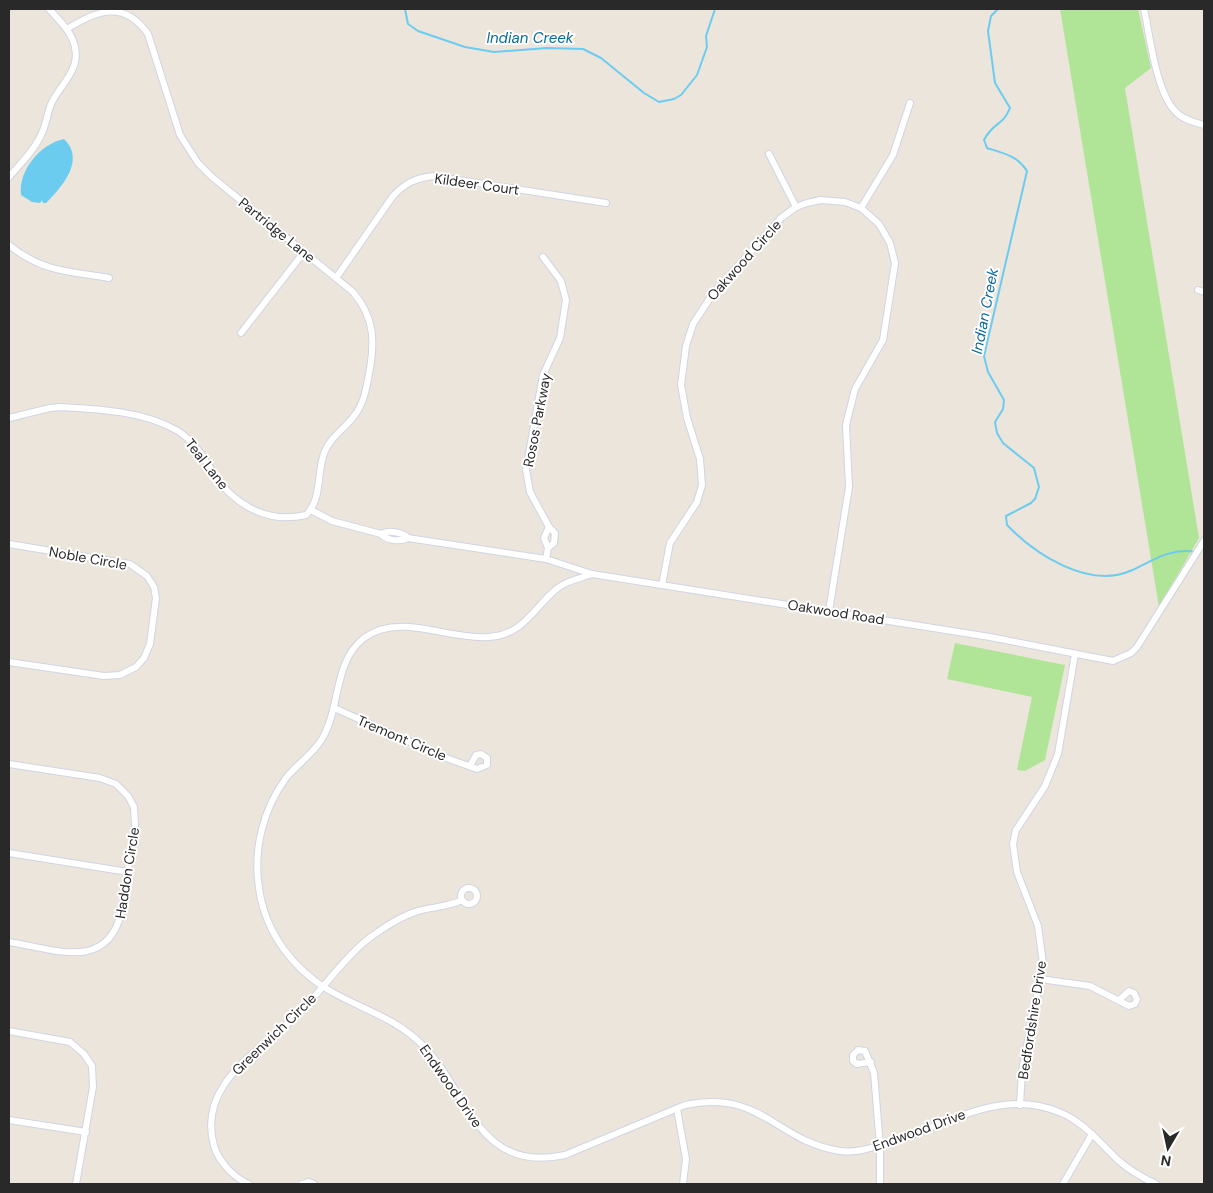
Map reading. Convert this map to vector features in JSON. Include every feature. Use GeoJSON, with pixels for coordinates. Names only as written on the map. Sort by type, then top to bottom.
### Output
{"type":"FeatureCollection","features":[{"type":"Feature","properties":{"kind":"street"},"geometry":{"type":"LineString","coordinates":[[9,177],[42,134],[53,101],[73,71],[75,46],[66,29],[50,9]]}},
{"type":"Feature","properties":{"kind":"street"},"geometry":{"type":"LineString","coordinates":[[1144,9],[1166,98],[1175,112],[1183,118],[1204,125]]}},
{"type":"Feature","properties":{"kind":"street","name":"Partridge Lane"},"geometry":{"type":"LineString","coordinates":[[66,29],[102,11],[126,14],[138,22],[148,34],[180,135],[190,154],[212,177],[353,292],[368,314],[373,330],[374,349],[363,402],[354,417],[336,434],[325,452],[317,495],[311,510]]}},
{"type":"Feature","properties":{"kind":"street"},"geometry":{"type":"LineString","coordinates":[[861,208],[893,156],[910,103]]}},
{"type":"Feature","properties":{"kind":"street"},"geometry":{"type":"LineString","coordinates":[[769,154],[796,207]]}},
{"type":"Feature","properties":{"kind":"street","name":"Kildeer Court"},"geometry":{"type":"LineString","coordinates":[[336,278],[393,196],[405,185],[419,178],[433,176],[606,203]]}},
{"type":"Feature","properties":{"kind":"street","name":"Oakwood Circle"},"geometry":{"type":"LineString","coordinates":[[662,586],[670,543],[678,527],[697,502],[702,485],[700,459],[687,418],[681,385],[683,360],[689,334],[699,313],[712,295],[773,226],[796,207],[829,200],[861,208],[873,217],[886,234],[893,254],[894,274],[883,340],[855,389],[846,425],[849,487],[829,611]]}},
{"type":"Feature","properties":{"kind":"street"},"geometry":{"type":"LineString","coordinates":[[9,245],[31,261],[44,267],[110,278]]}},
{"type":"Feature","properties":{"kind":"street"},"geometry":{"type":"LineString","coordinates":[[241,333],[304,252]]}},
{"type":"Feature","properties":{"kind":"street","name":"Rosos Parkway"},"geometry":{"type":"LineString","coordinates":[[543,257],[562,281],[566,300],[560,338],[543,375],[526,470],[530,492],[546,518],[548,527],[544,538],[548,548],[546,559]]}},
{"type":"Feature","properties":{"kind":"street","name":"Teal Lane"},"geometry":{"type":"LineString","coordinates":[[9,418],[61,407],[154,420],[176,430],[191,441],[222,485],[238,501],[249,508],[266,516],[282,519],[306,515],[311,510]]}},
{"type":"Feature","properties":{"kind":"street","name":"Oakwood Road"},"geometry":{"type":"LineString","coordinates":[[311,510],[332,521],[382,534],[386,538],[399,540],[408,538],[546,559],[592,574],[1005,639],[1114,661],[1131,653],[1203,543]]}},
{"type":"Feature","properties":{"kind":"street","name":"Rosos Parkway"},"geometry":{"type":"LineString","coordinates":[[548,527],[553,529],[556,537],[553,546],[548,548]]}},
{"type":"Feature","properties":{"kind":"street","name":"Noble Circle"},"geometry":{"type":"LineString","coordinates":[[9,544],[130,564],[147,576],[154,587],[156,598],[147,652],[140,663],[128,672],[104,676],[9,662]]}},
{"type":"Feature","properties":{"kind":"street","name":"Endwood Drive"},"geometry":{"type":"LineString","coordinates":[[592,574],[565,583],[553,592],[526,622],[499,635],[475,636],[402,627],[376,632],[356,646],[349,655],[341,674],[334,708],[322,740],[287,777],[276,794],[261,832],[258,853],[258,888],[270,926],[286,954],[304,972],[324,987],[381,1015],[419,1041],[452,1085],[475,1124],[492,1140],[516,1153],[544,1157],[564,1155],[677,1109],[702,1102],[728,1102],[761,1113],[785,1129],[820,1147],[843,1151],[857,1151],[880,1146],[970,1112],[997,1105],[1020,1105],[1059,1112],[1092,1134],[1126,1167],[1156,1184]]}},
{"type":"Feature","properties":{"kind":"street","name":"Bedfordshire Drive"},"geometry":{"type":"LineString","coordinates":[[1020,1105],[1022,1071],[1040,979],[1042,955],[1038,926],[1017,872],[1013,844],[1016,830],[1045,786],[1058,754],[1075,654]]}},
{"type":"Feature","properties":{"kind":"street","name":"Tremont Circle"},"geometry":{"type":"LineString","coordinates":[[334,708],[427,750],[470,766]]}},
{"type":"Feature","properties":{"kind":"street","name":"Haddon Circle"},"geometry":{"type":"LineString","coordinates":[[9,764],[100,778],[116,784],[124,790],[131,800],[136,817],[118,927],[103,946],[90,952],[75,952],[9,942]]}},
{"type":"Feature","properties":{"kind":"street"},"geometry":{"type":"LineString","coordinates":[[9,853],[128,872]]}},
{"type":"Feature","properties":{"kind":"street","name":"Greenwich Circle"},"geometry":{"type":"LineString","coordinates":[[249,1184],[228,1169],[215,1148],[212,1127],[216,1104],[226,1081],[241,1062],[284,1029],[365,942],[394,921],[420,910],[462,900]]}},
{"type":"Feature","properties":{"kind":"street"},"geometry":{"type":"LineString","coordinates":[[1040,979],[1083,984],[1119,1000]]}},
{"type":"Feature","properties":{"kind":"street"},"geometry":{"type":"LineString","coordinates":[[9,1031],[64,1040],[77,1046],[92,1066],[93,1079],[86,1132],[76,1184]]}},
{"type":"Feature","properties":{"kind":"street"},"geometry":{"type":"LineString","coordinates":[[871,1062],[877,1088],[880,1184]]}},
{"type":"Feature","properties":{"kind":"street"},"geometry":{"type":"LineString","coordinates":[[677,1109],[686,1159],[683,1184]]}},
{"type":"Feature","properties":{"kind":"street"},"geometry":{"type":"LineString","coordinates":[[9,1120],[86,1132]]}},
{"type":"Feature","properties":{"kind":"street"},"geometry":{"type":"LineString","coordinates":[[1063,1184],[1092,1134]]}},
{"type":"Feature","properties":{"kind":"street"},"geometry":{"type":"LineString","coordinates":[[302,1184],[309,1182],[314,1184]]}},
{"type":"Feature","properties":{"kind":"green space"},"geometry":{"type":"Polygon","coordinates":[[[1060,9],[1138,9],[1151,68],[1125,88],[1199,538],[1159,607],[1060,9]]]}},
{"type":"Feature","properties":{"kind":"green space"},"geometry":{"type":"Polygon","coordinates":[[[955,643],[1065,665],[1045,760],[1025,771],[1017,770],[1032,697],[947,679],[955,643]]]}},
{"type":"Feature","properties":{"kind":"water"},"geometry":{"type":"Polygon","coordinates":[[[64,139],[70,147],[73,156],[65,181],[46,203],[43,203],[42,200],[40,203],[32,202],[21,195],[23,177],[27,168],[32,160],[47,146],[64,139]]]}},
{"type":"Feature","properties":{"kind":"waterway","name":"Indian Creek"},"geometry":{"type":"LineString","coordinates":[[405,9],[408,24],[418,31],[465,47],[494,52],[547,48],[583,49],[601,58],[644,93],[659,102],[674,99],[681,95],[697,75],[707,47],[706,36],[715,9]]}},
{"type":"Feature","properties":{"kind":"waterway","name":"Indian Creek"},"geometry":{"type":"LineString","coordinates":[[998,9],[991,16],[988,31],[995,83],[1010,108],[1004,118],[987,134],[984,140],[987,148],[1015,158],[1027,171],[984,356],[988,372],[1004,400],[1003,409],[995,422],[997,433],[1003,443],[1034,468],[1039,487],[1035,499],[1031,503],[1006,516],[1007,525],[1032,547],[1063,566],[1097,575],[1114,575],[1130,571],[1169,553],[1195,552]]}}]}
